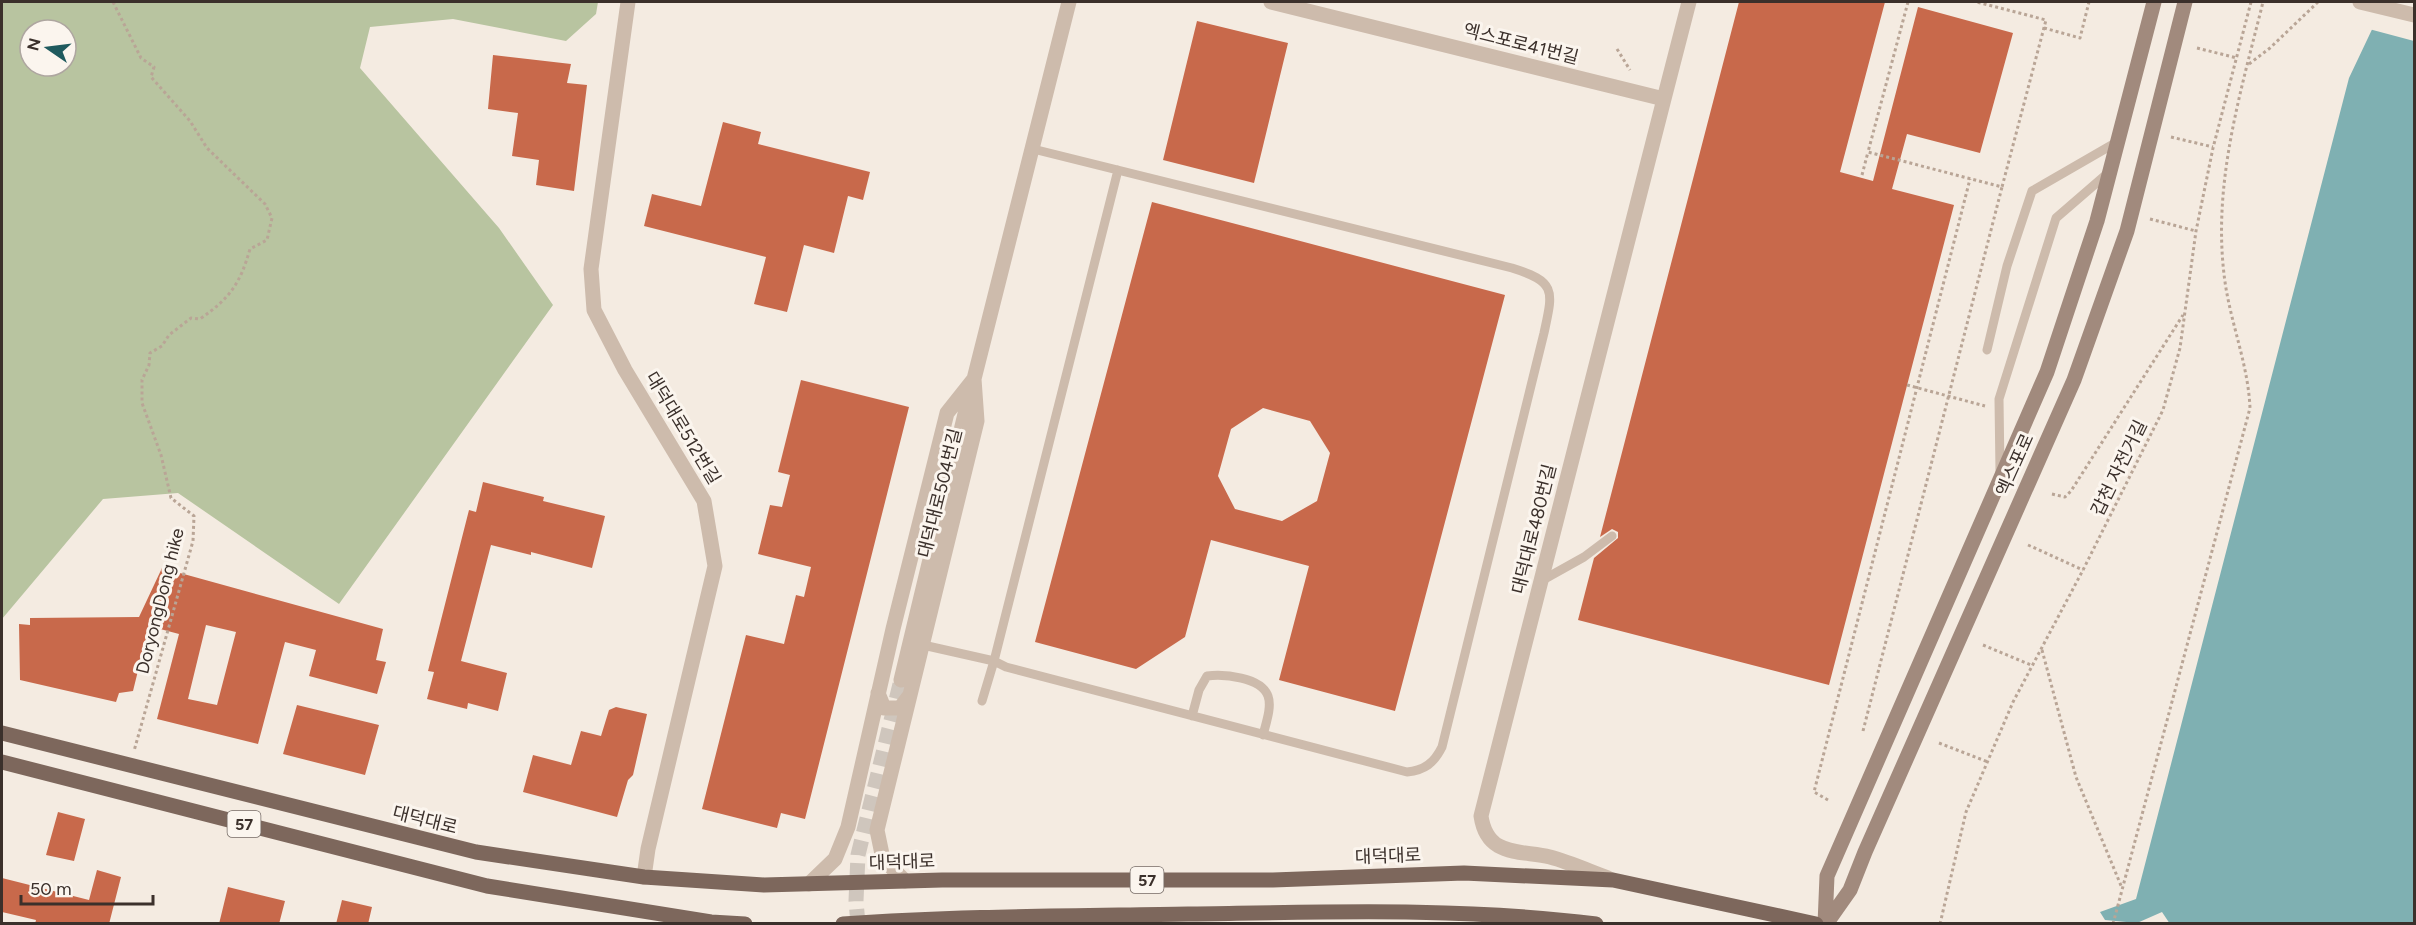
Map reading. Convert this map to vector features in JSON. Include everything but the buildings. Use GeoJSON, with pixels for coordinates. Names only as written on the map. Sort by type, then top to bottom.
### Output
{"type":"FeatureCollection","features":[{"type":"Feature","properties":{"kind":"main road","name":"엑스포로"},"geometry":{"type":"LineString","coordinates":[[1826,924],[1827,876],[2047,372],[2097,221],[2154,2]]}},
{"type":"Feature","properties":{"kind":"main road","name":"엑스포로"},"geometry":{"type":"LineString","coordinates":[[1826,924],[1850,890],[2074,380],[2127,231],[2185,2]]}},
{"type":"Feature","properties":{"kind":"main road","name":"대덕대로"},"geometry":{"type":"LineString","coordinates":[[2,733],[476,852],[644,878],[764,885],[905,881],[1273,880],[1464,873],[1613,880],[1816,924]]}},
{"type":"Feature","properties":{"kind":"main road","name":"57"},"geometry":{"type":"LineString","coordinates":[[2,762],[487,886],[700,921],[745,924]]}},
{"type":"Feature","properties":{"kind":"main road","name":"57"},"geometry":{"type":"LineString","coordinates":[[843,924],[1260,913],[1529,915],[1596,924]]}},
{"type":"Feature","properties":{"kind":"street","name":"대덕대로512번길"},"geometry":{"type":"LineString","coordinates":[[628,2],[591,269],[594,310],[625,370],[704,501],[715,566],[651,838],[644,878]]}},
{"type":"Feature","properties":{"kind":"street","name":"대덕대로504번길"},"geometry":{"type":"LineString","coordinates":[[905,881],[883,859],[877,830],[977,421],[974,379],[1070,2]]}},
{"type":"Feature","properties":{"kind":"street","name":"엑스포로41번길"},"geometry":{"type":"LineString","coordinates":[[1271,2],[1664,99]]}},
{"type":"Feature","properties":{"kind":"street"},"geometry":{"type":"LineString","coordinates":[[1664,99],[1689,2]]}},
{"type":"Feature","properties":{"kind":"street"},"geometry":{"type":"LineString","coordinates":[[2360,2],[2415,15]]}},
{"type":"Feature","properties":{"kind":"street","name":"대덕대로480번길"},"geometry":{"type":"LineString","coordinates":[[1613,880],[1550,857],[1517,854],[1496,844],[1483,832],[1481,816],[1664,99]]}},
{"type":"Feature","properties":{"kind":"street"},"geometry":{"type":"LineString","coordinates":[[901,680],[974,379]]}},
{"type":"Feature","properties":{"kind":"street"},"geometry":{"type":"LineString","coordinates":[[808,884],[835,860],[848,827],[878,693],[947,412],[974,379]]}},
{"type":"Feature","properties":{"kind":"street"},"geometry":{"type":"LineString","coordinates":[[878,693],[885,708],[900,708],[911,694]]}},
{"type":"Feature","properties":{"kind":"lane"},"geometry":{"type":"LineString","coordinates":[[1988,350],[2007,266],[2032,191],[2117,142]]}},
{"type":"Feature","properties":{"kind":"lane"},"geometry":{"type":"LineString","coordinates":[[923,645],[994,661],[1006,667],[1407,772],[1426,768],[1437,758],[1442,747],[1551,300],[1550,292],[1543,280],[1512,268],[1033,149]]}},
{"type":"Feature","properties":{"kind":"lane"},"geometry":{"type":"LineString","coordinates":[[982,701],[1118,170]]}},
{"type":"Feature","properties":{"kind":"lane"},"geometry":{"type":"LineString","coordinates":[[2000,478],[1998,399],[2056,218],[2109,172]]}},
{"type":"Feature","properties":{"kind":"lane"},"geometry":{"type":"LineString","coordinates":[[1540,581],[1591,552],[1612,536]]}},
{"type":"Feature","properties":{"kind":"lane"},"geometry":{"type":"LineString","coordinates":[[1192,716],[1199,690],[1207,676],[1222,674],[1255,682],[1269,697],[1263,735]]}},
{"type":"Feature","properties":{"kind":"path","name":"DoryongDong hike"},"geometry":{"type":"LineString","coordinates":[[113,2],[141,58],[154,67],[151,76],[190,121],[207,148],[265,204],[272,218],[267,240],[249,249],[244,267],[228,297],[200,319],[191,318],[169,335],[162,346],[150,353],[149,365],[142,380],[142,403],[163,463],[171,498],[194,516],[193,541],[130,765]]}},
{"type":"Feature","properties":{"kind":"path"},"geometry":{"type":"LineString","coordinates":[[1862,175],[1908,2]]}},
{"type":"Feature","properties":{"kind":"path"},"geometry":{"type":"LineString","coordinates":[[1863,731],[2046,20],[1977,2]]}},
{"type":"Feature","properties":{"kind":"path"},"geometry":{"type":"LineString","coordinates":[[2044,28],[2080,38],[2090,2]]}},
{"type":"Feature","properties":{"kind":"path","name":"갑천 자전거길"},"geometry":{"type":"LineString","coordinates":[[1940,924],[1966,812],[2032,666],[2163,410],[2180,348],[2196,231],[2213,148],[2251,2]]}},
{"type":"Feature","properties":{"kind":"path"},"geometry":{"type":"LineString","coordinates":[[2113,924],[2250,408],[2248,383],[2230,318],[2225,284],[2222,232],[2229,139],[2263,2]]}},
{"type":"Feature","properties":{"kind":"path"},"geometry":{"type":"LineString","coordinates":[[2247,65],[2270,48],[2318,2]]}},
{"type":"Feature","properties":{"kind":"path"},"geometry":{"type":"LineString","coordinates":[[2197,48],[2237,58]]}},
{"type":"Feature","properties":{"kind":"path"},"geometry":{"type":"LineString","coordinates":[[1617,49],[1630,70]]}},
{"type":"Feature","properties":{"kind":"path"},"geometry":{"type":"LineString","coordinates":[[2171,137],[2213,148]]}},
{"type":"Feature","properties":{"kind":"path"},"geometry":{"type":"LineString","coordinates":[[1868,152],[2002,188]]}},
{"type":"Feature","properties":{"kind":"path"},"geometry":{"type":"LineString","coordinates":[[1828,800],[1814,792],[1970,179]]}},
{"type":"Feature","properties":{"kind":"path"},"geometry":{"type":"LineString","coordinates":[[2150,219],[2196,231]]}},
{"type":"Feature","properties":{"kind":"path"},"geometry":{"type":"LineString","coordinates":[[2052,494],[2065,497],[2071,491],[2184,313]]}},
{"type":"Feature","properties":{"kind":"path"},"geometry":{"type":"LineString","coordinates":[[1907,385],[1985,406]]}},
{"type":"Feature","properties":{"kind":"path"},"geometry":{"type":"LineString","coordinates":[[2028,546],[2083,570]]}},
{"type":"Feature","properties":{"kind":"path"},"geometry":{"type":"LineString","coordinates":[[1983,645],[2032,666]]}},
{"type":"Feature","properties":{"kind":"path"},"geometry":{"type":"LineString","coordinates":[[2041,649],[2076,777],[2122,890]]}},
{"type":"Feature","properties":{"kind":"path"},"geometry":{"type":"LineString","coordinates":[[1939,742],[1988,762]]}},
{"type":"Feature","properties":{"kind":"green space"},"geometry":{"type":"Polygon","coordinates":[[[2,2],[598,2],[596,14],[566,41],[453,19],[370,27],[360,68],[499,228],[553,305],[339,604],[178,493],[103,499],[2,619],[2,2]]]}},
{"type":"Feature","properties":{"kind":"water"},"geometry":{"type":"Polygon","coordinates":[[[2385,2],[2414,2],[2414,923],[2170,924],[2162,912],[2137,923],[2105,920],[2100,912],[2136,899],[2349,78],[2385,2]]]}},
{"type":"Feature","properties":{"kind":"pier"},"geometry":{"type":"Polygon","coordinates":[[[2382,2],[2414,2],[2414,41],[2369,29],[2382,2]]]}},
{"type":"Feature","properties":{"kind":"tunnel"},"geometry":{"type":"LineString","coordinates":[[858,924],[856,901],[858,855],[901,680]]}}]}
